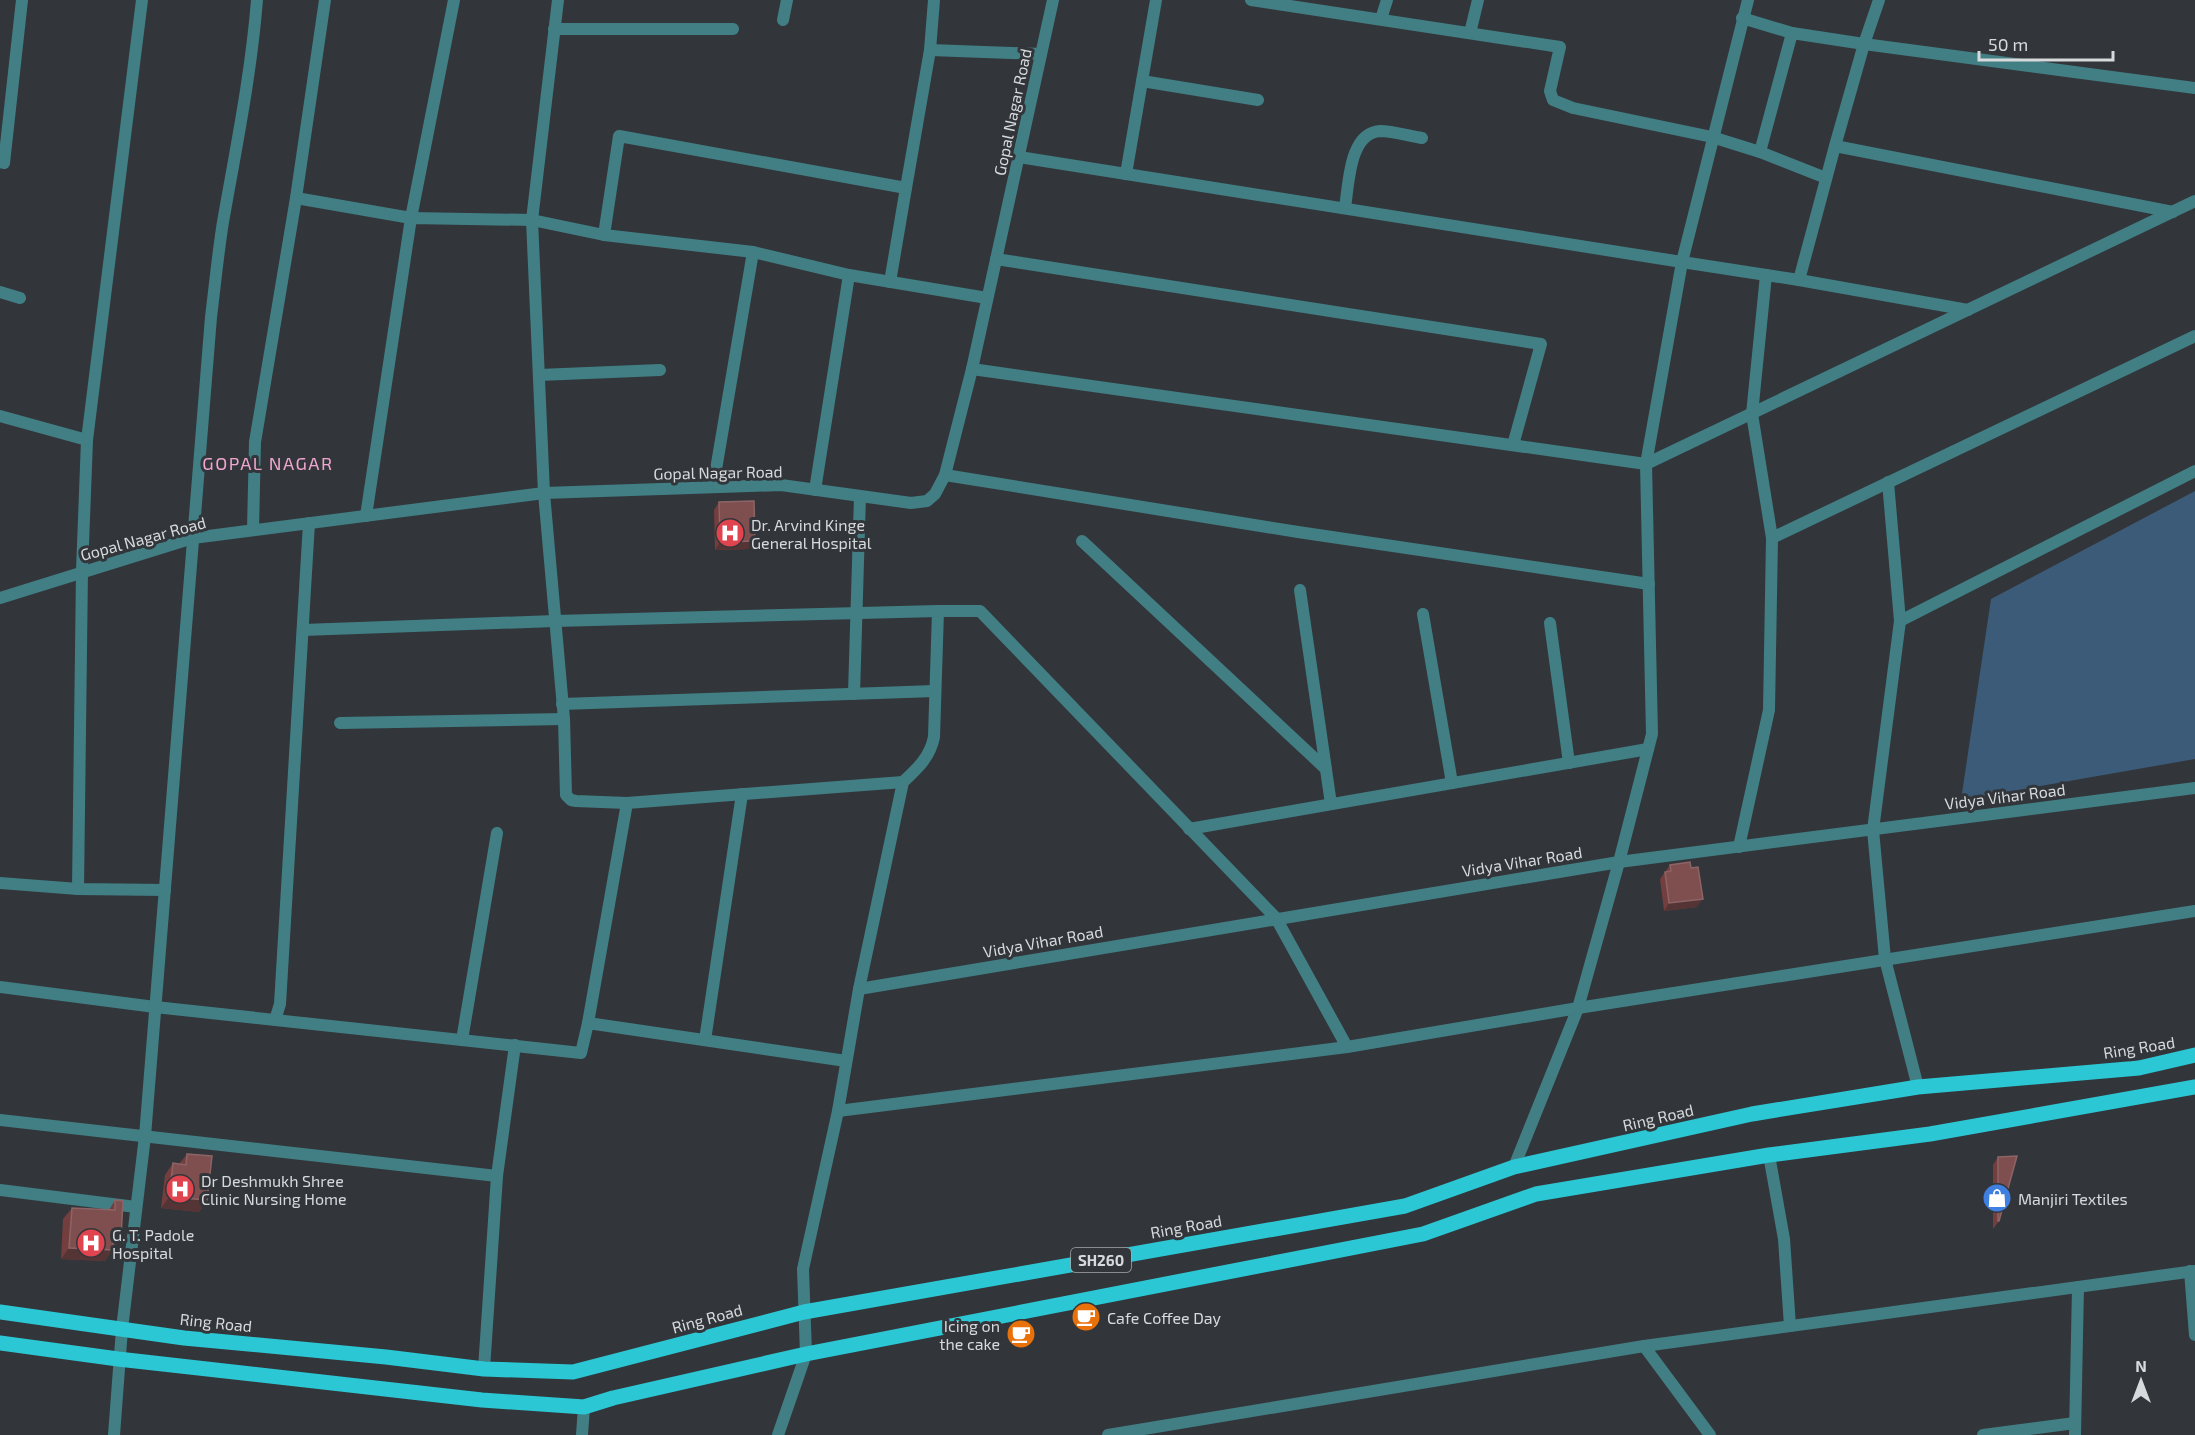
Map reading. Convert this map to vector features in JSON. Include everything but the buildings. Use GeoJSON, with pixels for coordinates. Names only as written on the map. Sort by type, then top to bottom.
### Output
{"type":"FeatureCollection","features":[{"type":"Feature","properties":{"kind":"main road","name":"Ring Road"},"geometry":{"type":"LineString","coordinates":[[0,1312],[184,1338],[386,1357],[484,1369],[573,1372],[804,1311],[1405,1206],[1514,1167],[1752,1114],[1918,1087],[2139,1068],[2195,1055]]}},
{"type":"Feature","properties":{"kind":"main road","name":"SH260"},"geometry":{"type":"LineString","coordinates":[[0,1343],[118,1359],[482,1400],[584,1407],[613,1398],[806,1354],[1423,1234],[1536,1194],[1769,1155],[1930,1134],[2195,1087]]}},
{"type":"Feature","properties":{"kind":"street"},"geometry":{"type":"LineString","coordinates":[[0,162],[4,163],[22,0]]}},
{"type":"Feature","properties":{"kind":"street"},"geometry":{"type":"LineString","coordinates":[[78,889],[82,571],[87,440],[142,0]]}},
{"type":"Feature","properties":{"kind":"street"},"geometry":{"type":"LineString","coordinates":[[114,1435],[118,1359],[145,1136],[213,306],[223,224],[242,121],[255,31],[257,0]]}},
{"type":"Feature","properties":{"kind":"street"},"geometry":{"type":"LineString","coordinates":[[253,530],[252,488],[255,442],[296,198],[325,0]]}},
{"type":"Feature","properties":{"kind":"street"},"geometry":{"type":"LineString","coordinates":[[366,516],[411,218],[454,0]]}},
{"type":"Feature","properties":{"kind":"street"},"geometry":{"type":"LineString","coordinates":[[558,0],[532,220],[544,494],[564,719],[566,795],[576,801],[627,803],[903,782]]}},
{"type":"Feature","properties":{"kind":"street"},"geometry":{"type":"LineString","coordinates":[[783,20],[787,0]]}},
{"type":"Feature","properties":{"kind":"street"},"geometry":{"type":"LineString","coordinates":[[890,282],[930,50],[934,0]]}},
{"type":"Feature","properties":{"kind":"street","name":"Gopal Nagar Road"},"geometry":{"type":"LineString","coordinates":[[0,598],[193,538],[544,494],[781,485],[911,503],[927,501],[935,494],[945,475],[972,369],[1053,0]]}},
{"type":"Feature","properties":{"kind":"street"},"geometry":{"type":"LineString","coordinates":[[1126,174],[1156,0]]}},
{"type":"Feature","properties":{"kind":"street"},"geometry":{"type":"LineString","coordinates":[[1251,0],[1560,47],[1550,91],[1552,100],[1573,108],[1712,137],[1760,152],[1826,178]]}},
{"type":"Feature","properties":{"kind":"street"},"geometry":{"type":"LineString","coordinates":[[1381,19],[1387,0]]}},
{"type":"Feature","properties":{"kind":"street"},"geometry":{"type":"LineString","coordinates":[[1470,33],[1478,0]]}},
{"type":"Feature","properties":{"kind":"street"},"geometry":{"type":"LineString","coordinates":[[1514,1167],[1578,1008],[1652,734],[1646,464],[1682,262],[1748,0]]}},
{"type":"Feature","properties":{"kind":"street"},"geometry":{"type":"LineString","coordinates":[[1799,280],[1864,44],[1879,0]]}},
{"type":"Feature","properties":{"kind":"street"},"geometry":{"type":"LineString","coordinates":[[1742,18],[1792,33],[2195,88]]}},
{"type":"Feature","properties":{"kind":"street"},"geometry":{"type":"LineString","coordinates":[[554,29],[733,29]]}},
{"type":"Feature","properties":{"kind":"street"},"geometry":{"type":"LineString","coordinates":[[1760,152],[1792,33]]}},
{"type":"Feature","properties":{"kind":"street"},"geometry":{"type":"LineString","coordinates":[[930,50],[1041,54]]}},
{"type":"Feature","properties":{"kind":"street"},"geometry":{"type":"LineString","coordinates":[[1142,81],[1258,100]]}},
{"type":"Feature","properties":{"kind":"street"},"geometry":{"type":"LineString","coordinates":[[1345,207],[1355,149],[1365,137],[1379,131],[1422,138]]}},
{"type":"Feature","properties":{"kind":"street"},"geometry":{"type":"LineString","coordinates":[[604,235],[619,136],[906,188]]}},
{"type":"Feature","properties":{"kind":"street"},"geometry":{"type":"LineString","coordinates":[[1835,146],[2173,212]]}},
{"type":"Feature","properties":{"kind":"street"},"geometry":{"type":"LineString","coordinates":[[1018,157],[1799,280],[1968,310]]}},
{"type":"Feature","properties":{"kind":"street"},"geometry":{"type":"LineString","coordinates":[[296,198],[411,218],[532,220],[604,235],[753,252],[849,275],[987,298]]}},
{"type":"Feature","properties":{"kind":"street"},"geometry":{"type":"LineString","coordinates":[[972,369],[1646,464],[2195,201]]}},
{"type":"Feature","properties":{"kind":"street"},"geometry":{"type":"LineString","coordinates":[[713,487],[753,252]]}},
{"type":"Feature","properties":{"kind":"street"},"geometry":{"type":"LineString","coordinates":[[996,259],[1540,344],[1513,445]]}},
{"type":"Feature","properties":{"kind":"street"},"geometry":{"type":"LineString","coordinates":[[815,490],[849,275]]}},
{"type":"Feature","properties":{"kind":"street"},"geometry":{"type":"LineString","coordinates":[[1739,847],[1769,710],[1772,538],[1752,414],[1766,275]]}},
{"type":"Feature","properties":{"kind":"street"},"geometry":{"type":"LineString","coordinates":[[0,292],[20,298]]}},
{"type":"Feature","properties":{"kind":"street"},"geometry":{"type":"LineString","coordinates":[[1772,538],[2195,336]]}},
{"type":"Feature","properties":{"kind":"street"},"geometry":{"type":"LineString","coordinates":[[539,375],[660,370]]}},
{"type":"Feature","properties":{"kind":"street"},"geometry":{"type":"LineString","coordinates":[[0,416],[87,440]]}},
{"type":"Feature","properties":{"kind":"street"},"geometry":{"type":"LineString","coordinates":[[1900,621],[2195,471]]}},
{"type":"Feature","properties":{"kind":"street"},"geometry":{"type":"LineString","coordinates":[[945,475],[1298,532],[1649,584]]}},
{"type":"Feature","properties":{"kind":"street"},"geometry":{"type":"LineString","coordinates":[[1888,483],[1900,621],[1873,830],[1885,959],[1918,1087]]}},
{"type":"Feature","properties":{"kind":"street"},"geometry":{"type":"LineString","coordinates":[[854,694],[860,496]]}},
{"type":"Feature","properties":{"kind":"street"},"geometry":{"type":"LineString","coordinates":[[275,1020],[280,1004],[309,523]]}},
{"type":"Feature","properties":{"kind":"street"},"geometry":{"type":"LineString","coordinates":[[1082,541],[1326,769]]}},
{"type":"Feature","properties":{"kind":"street"},"geometry":{"type":"LineString","coordinates":[[1300,590],[1331,804]]}},
{"type":"Feature","properties":{"kind":"street"},"geometry":{"type":"LineString","coordinates":[[303,630],[980,610],[1276,918],[1347,1047]]}},
{"type":"Feature","properties":{"kind":"street"},"geometry":{"type":"LineString","coordinates":[[778,1435],[806,1354],[803,1269],[838,1111],[859,989],[903,782],[923,764],[932,749],[938,611]]}},
{"type":"Feature","properties":{"kind":"street"},"geometry":{"type":"LineString","coordinates":[[1424,614],[1452,783]]}},
{"type":"Feature","properties":{"kind":"street"},"geometry":{"type":"LineString","coordinates":[[1550,623],[1569,763]]}},
{"type":"Feature","properties":{"kind":"street"},"geometry":{"type":"LineString","coordinates":[[562,704],[935,691]]}},
{"type":"Feature","properties":{"kind":"street"},"geometry":{"type":"LineString","coordinates":[[340,723],[564,719]]}},
{"type":"Feature","properties":{"kind":"street"},"geometry":{"type":"LineString","coordinates":[[1189,829],[1648,749]]}},
{"type":"Feature","properties":{"kind":"street","name":"Vidya Vihar Road"},"geometry":{"type":"LineString","coordinates":[[859,989],[1619,862],[2195,788]]}},
{"type":"Feature","properties":{"kind":"street"},"geometry":{"type":"LineString","coordinates":[[705,1040],[742,794]]}},
{"type":"Feature","properties":{"kind":"street"},"geometry":{"type":"LineString","coordinates":[[0,987],[155,1007],[580,1053],[588,1023],[627,803]]}},
{"type":"Feature","properties":{"kind":"street"},"geometry":{"type":"LineString","coordinates":[[462,1040],[497,832]]}},
{"type":"Feature","properties":{"kind":"street"},"geometry":{"type":"LineString","coordinates":[[0,883],[78,889],[165,890]]}},
{"type":"Feature","properties":{"kind":"street"},"geometry":{"type":"LineString","coordinates":[[838,1111],[1347,1047],[2195,910]]}},
{"type":"Feature","properties":{"kind":"street"},"geometry":{"type":"LineString","coordinates":[[588,1023],[846,1061]]}},
{"type":"Feature","properties":{"kind":"street"},"geometry":{"type":"LineString","coordinates":[[484,1369],[497,1176],[515,1045]]}},
{"type":"Feature","properties":{"kind":"street"},"geometry":{"type":"LineString","coordinates":[[0,1120],[497,1176]]}},
{"type":"Feature","properties":{"kind":"street"},"geometry":{"type":"LineString","coordinates":[[1769,1155],[1784,1239],[1790,1326]]}},
{"type":"Feature","properties":{"kind":"street"},"geometry":{"type":"LineString","coordinates":[[0,1190],[136,1207]]}},
{"type":"Feature","properties":{"kind":"street"},"geometry":{"type":"LineString","coordinates":[[1108,1435],[1644,1346],[2192,1271],[2195,1335]]}},
{"type":"Feature","properties":{"kind":"street"},"geometry":{"type":"LineString","coordinates":[[1983,1435],[2075,1429],[2078,1287]]}},
{"type":"Feature","properties":{"kind":"street"},"geometry":{"type":"LineString","coordinates":[[1644,1346],[1710,1435]]}},
{"type":"Feature","properties":{"kind":"street"},"geometry":{"type":"LineString","coordinates":[[582,1435],[584,1407]]}},
{"type":"Feature","properties":{"kind":"shaded area"},"geometry":{"type":"Polygon","coordinates":[[[2195,491],[2195,759],[1961,800],[1991,599],[2195,491]]]}},
{"type":"Feature","properties":{"kind":"place","name":"Dr. Arvind Kinge General Hospital"},"geometry":{"type":"Point","coordinates":[730,533]}},
{"type":"Feature","properties":{"kind":"place","name":"Dr Deshmukh Shree Clinic Nursing Home"},"geometry":{"type":"Point","coordinates":[180,1189]}},
{"type":"Feature","properties":{"kind":"place","name":"Manjiri Textiles"},"geometry":{"type":"Point","coordinates":[1997,1198]}},
{"type":"Feature","properties":{"kind":"place","name":"G. T. Padole Hospital"},"geometry":{"type":"Point","coordinates":[91,1243]}},
{"type":"Feature","properties":{"kind":"place","name":"Cafe Coffee Day"},"geometry":{"type":"Point","coordinates":[1086,1317]}},
{"type":"Feature","properties":{"kind":"place","name":"Icing on the cake"},"geometry":{"type":"Point","coordinates":[1021,1334]}},
{"type":"Feature","properties":{"kind":"district","name":"GOPAL NAGAR"},"geometry":{"type":"Point","coordinates":[268,463]}}]}
